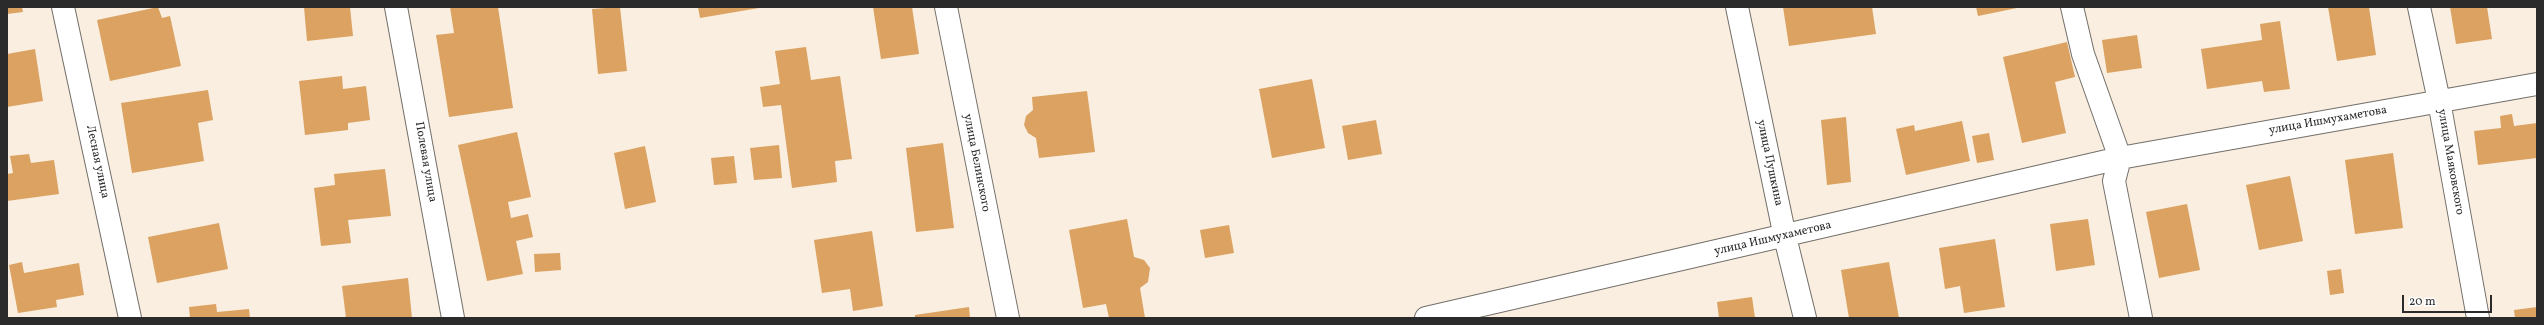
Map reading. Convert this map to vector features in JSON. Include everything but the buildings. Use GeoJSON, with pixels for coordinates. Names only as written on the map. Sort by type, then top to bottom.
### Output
{"type":"FeatureCollection","features":[{"type":"Feature","properties":{"kind":"street","name":"Лесная улица"},"geometry":{"type":"LineString","coordinates":[[63,7],[130,318]]}},
{"type":"Feature","properties":{"kind":"street","name":"Полевая улица"},"geometry":{"type":"LineString","coordinates":[[396,7],[453,318]]}},
{"type":"Feature","properties":{"kind":"street","name":"улица Белинского"},"geometry":{"type":"LineString","coordinates":[[946,7],[1008,318]]}},
{"type":"Feature","properties":{"kind":"street","name":"улица Пушкина"},"geometry":{"type":"LineString","coordinates":[[1737,7],[1785,237],[1805,318]]}},
{"type":"Feature","properties":{"kind":"street"},"geometry":{"type":"LineString","coordinates":[[2072,7],[2082,54],[2120,158],[2114,181],[2141,318]]}},
{"type":"Feature","properties":{"kind":"street","name":"улица Маяковского"},"geometry":{"type":"LineString","coordinates":[[2419,7],[2439,101],[2478,318]]}},
{"type":"Feature","properties":{"kind":"street","name":"улица Ишмухаметова"},"geometry":{"type":"LineString","coordinates":[[1426,318],[1469,313],[2120,158],[2537,84]]}}]}
